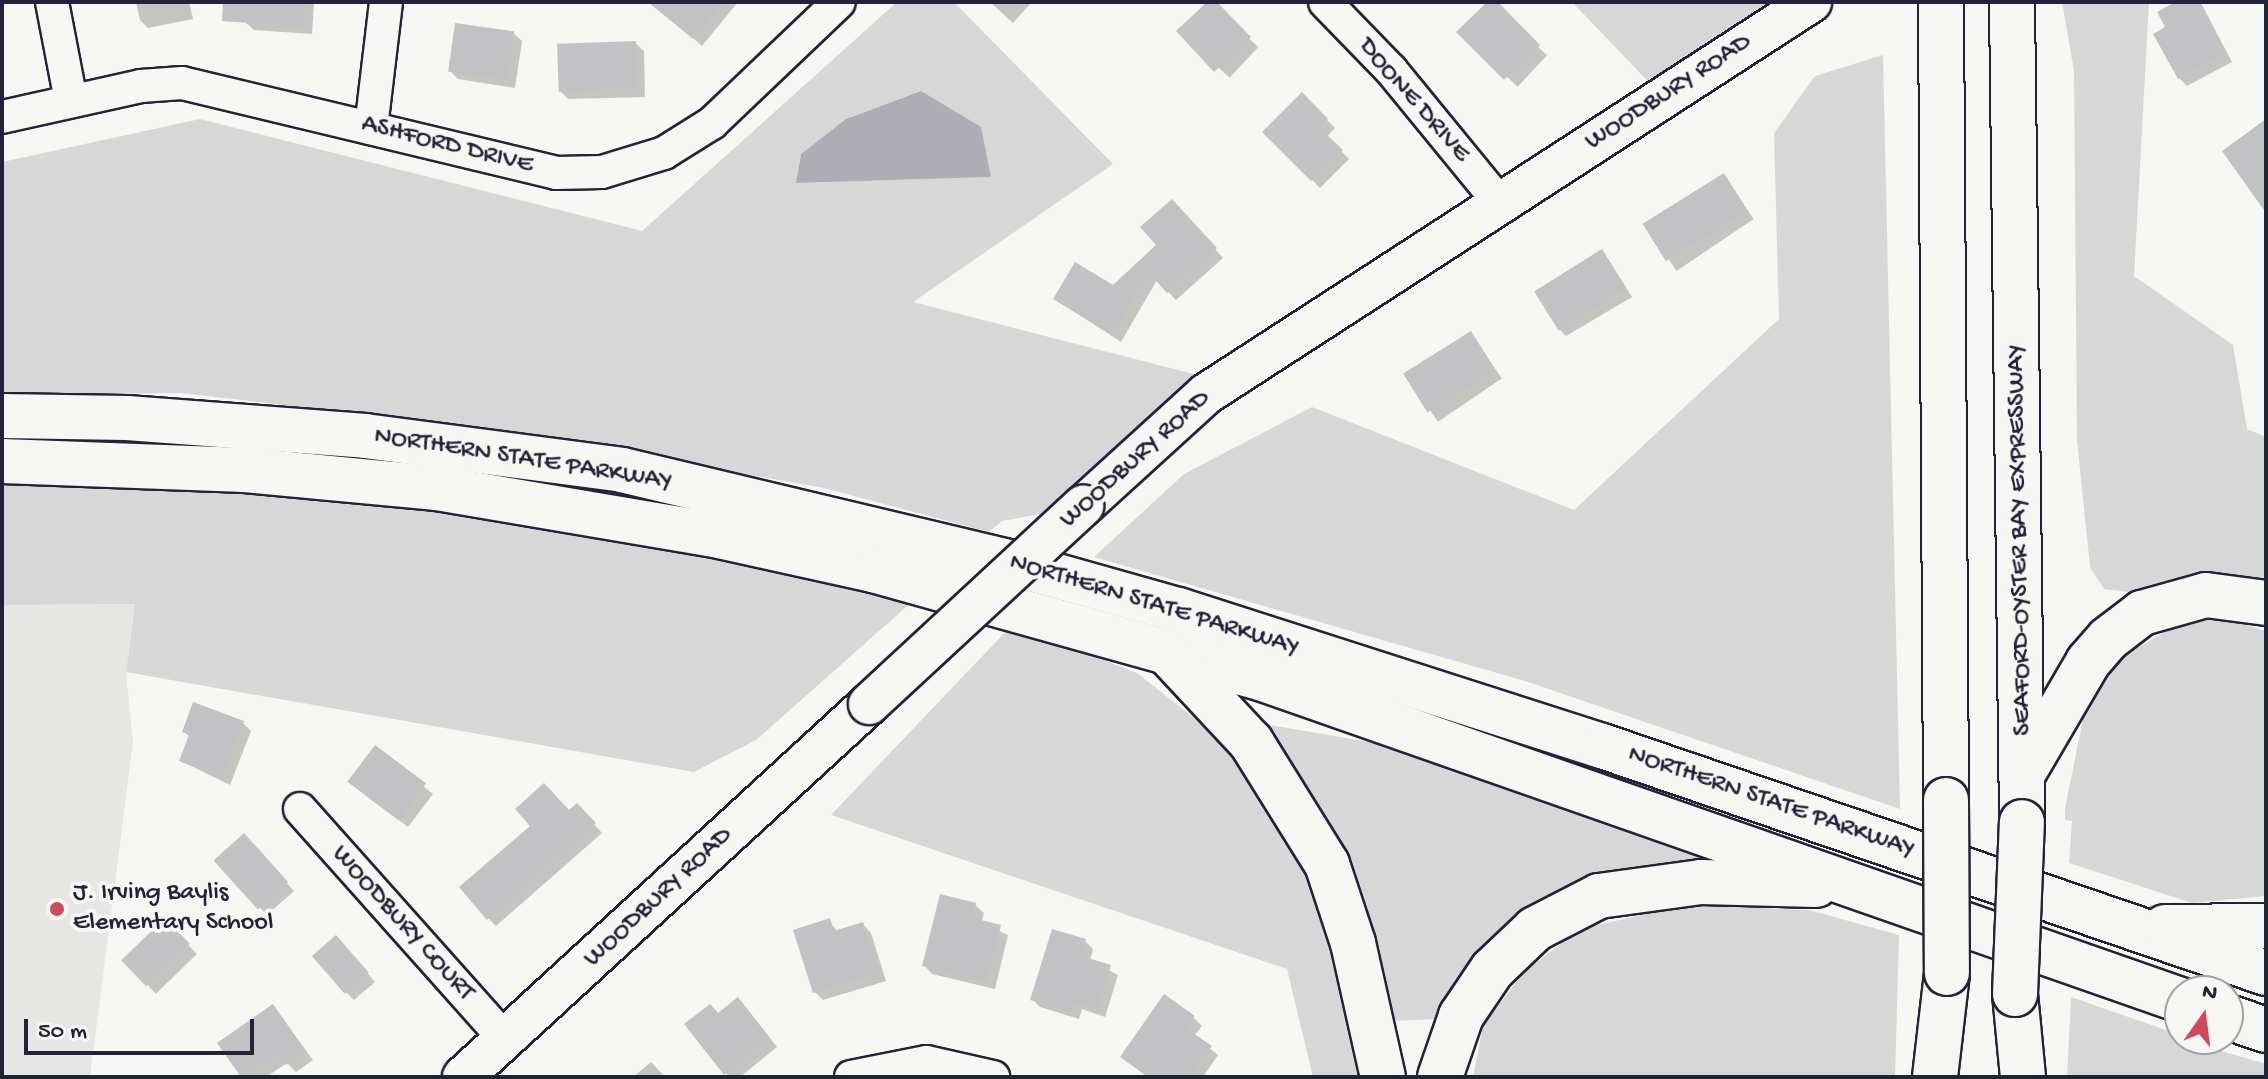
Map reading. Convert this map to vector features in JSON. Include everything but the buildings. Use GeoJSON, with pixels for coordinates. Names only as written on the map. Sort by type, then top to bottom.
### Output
{"type":"FeatureCollection","features":[{"type":"Feature","properties":{"kind":"highway"},"geometry":{"type":"LineString","coordinates":[[1916,2],[1930,87],[1944,447],[1948,1077]]}},
{"type":"Feature","properties":{"kind":"highway"},"geometry":{"type":"LineString","coordinates":[[1930,87],[1941,2]]}},
{"type":"Feature","properties":{"kind":"highway","name":"SEAFORD-OYSTER BAY EXPRESSWAY"},"geometry":{"type":"LineString","coordinates":[[2012,2],[2024,772],[2015,994],[2016,1077]]}},
{"type":"Feature","properties":{"kind":"highway","name":"NORTHERN STATE PARKWAY"},"geometry":{"type":"LineString","coordinates":[[2,416],[127,418],[365,436],[622,470],[1007,562],[1178,610],[1602,746],[2116,925],[2266,973]]}},
{"type":"Feature","properties":{"kind":"highway","name":"NORTHERN STATE PARKWAY"},"geometry":{"type":"LineString","coordinates":[[2,461],[245,470],[437,488],[578,510],[873,570],[1164,649],[1424,733],[2164,994]]}},
{"type":"Feature","properties":{"kind":"highway"},"geometry":{"type":"LineString","coordinates":[[2024,772],[2088,662],[2108,639],[2142,613],[2206,595],[2266,603]]}},
{"type":"Feature","properties":{"kind":"highway"},"geometry":{"type":"LineString","coordinates":[[1164,649],[1260,755],[1327,864],[1353,943],[1383,1077]]}},
{"type":"Feature","properties":{"kind":"highway"},"geometry":{"type":"LineString","coordinates":[[1440,1077],[1461,1016],[1492,970],[1535,929],[1599,896],[1701,882],[1853,886]]}},
{"type":"Feature","properties":{"kind":"highway"},"geometry":{"type":"LineString","coordinates":[[2116,925],[2266,926]]}},
{"type":"Feature","properties":{"kind":"highway"},"geometry":{"type":"LineString","coordinates":[[1935,1077],[1947,973]]}},
{"type":"Feature","properties":{"kind":"highway"},"geometry":{"type":"LineString","coordinates":[[2015,994],[2023,1077]]}},
{"type":"Feature","properties":{"kind":"main road","name":"WOODBURY ROAD"},"geometry":{"type":"LineString","coordinates":[[463,1077],[1206,394],[1806,3]]}},
{"type":"Feature","properties":{"kind":"street"},"geometry":{"type":"LineString","coordinates":[[52,2],[71,101]]}},
{"type":"Feature","properties":{"kind":"street"},"geometry":{"type":"LineString","coordinates":[[371,128],[386,2]]}},
{"type":"Feature","properties":{"kind":"street","name":"ASHFORD DRIVE"},"geometry":{"type":"LineString","coordinates":[[2,117],[71,101],[182,83],[556,173],[602,172],[664,153],[712,123],[839,2]]}},
{"type":"Feature","properties":{"kind":"street","name":"DOONE DRIVE"},"geometry":{"type":"LineString","coordinates":[[1325,2],[1391,70],[1499,202]]}},
{"type":"Feature","properties":{"kind":"street","name":"WOODBURY COURT"},"geometry":{"type":"LineString","coordinates":[[300,809],[505,1039]]}},
{"type":"Feature","properties":{"kind":"street"},"geometry":{"type":"LineString","coordinates":[[851,1077],[927,1062],[993,1077]]}},
{"type":"Feature","properties":{"kind":"shaded area"},"geometry":{"type":"Polygon","coordinates":[[[897,2],[954,2],[1113,164],[913,302],[1225,382],[1083,506],[1002,521],[989,532],[824,488],[482,428],[181,393],[2,394],[2,162],[200,119],[642,231],[897,2]],[[921,91],[846,119],[801,154],[796,183],[991,177],[921,91]]]}},
{"type":"Feature","properties":{"kind":"shaded area"},"geometry":{"type":"Polygon","coordinates":[[[1572,2],[1802,2],[1663,97],[1572,2]]]}},
{"type":"Feature","properties":{"kind":"shaded area"},"geometry":{"type":"Polygon","coordinates":[[[2062,2],[2149,2],[2134,276],[2233,345],[2247,429],[2266,437],[2266,581],[2212,572],[2128,592],[2104,589],[2090,567],[2077,440],[2074,71],[2062,2]]]}},
{"type":"Feature","properties":{"kind":"shaded area"},"geometry":{"type":"Polygon","coordinates":[[[1883,55],[1900,809],[1525,681],[1094,557],[1184,474],[1312,407],[1574,510],[1779,319],[1774,133],[1815,76],[1883,55]]]}},
{"type":"Feature","properties":{"kind":"shaded area"},"geometry":{"type":"Polygon","coordinates":[[[921,91],[981,127],[991,177],[796,183],[801,154],[846,119],[921,91]]]}},
{"type":"Feature","properties":{"kind":"shaded area"},"geometry":{"type":"Polygon","coordinates":[[[2,483],[253,490],[628,533],[914,600],[756,740],[694,772],[126,672],[135,604],[2,605],[2,483]]]}},
{"type":"Feature","properties":{"kind":"shaded area","name":"J. Irving Baylis Elementary School"},"geometry":{"type":"Polygon","coordinates":[[[135,604],[126,672],[133,742],[90,1077],[2,1077],[2,605],[135,604]]]}},
{"type":"Feature","properties":{"kind":"shaded area"},"geometry":{"type":"Polygon","coordinates":[[[2219,617],[2266,631],[2266,896],[2192,903],[2069,863],[2072,821],[2065,820],[2065,808],[2083,719],[2114,662],[2168,630],[2219,617]]]}},
{"type":"Feature","properties":{"kind":"shaded area"},"geometry":{"type":"Polygon","coordinates":[[[1012,625],[1137,673],[1218,737],[1293,836],[1339,966],[1364,1077],[1313,1077],[1287,969],[831,815],[1012,625]]]}},
{"type":"Feature","properties":{"kind":"shaded area"},"geometry":{"type":"Polygon","coordinates":[[[1258,723],[1375,743],[1756,872],[1645,866],[1541,901],[1440,1019],[1390,1021],[1363,905],[1318,808],[1258,723]]]}},
{"type":"Feature","properties":{"kind":"shaded area"},"geometry":{"type":"Polygon","coordinates":[[[1685,905],[1809,910],[1899,935],[1895,1077],[1473,1077],[1483,1026],[1523,973],[1580,929],[1685,905]]]}},
{"type":"Feature","properties":{"kind":"shaded area"},"geometry":{"type":"Polygon","coordinates":[[[2071,997],[2164,1029],[2164,1055],[2235,1055],[2266,1064],[2266,1077],[2067,1077],[2071,997]]]}},
{"type":"Feature","properties":{"kind":"place","name":"J. Irving Baylis Elementary School"},"geometry":{"type":"Point","coordinates":[57,909]}}]}
